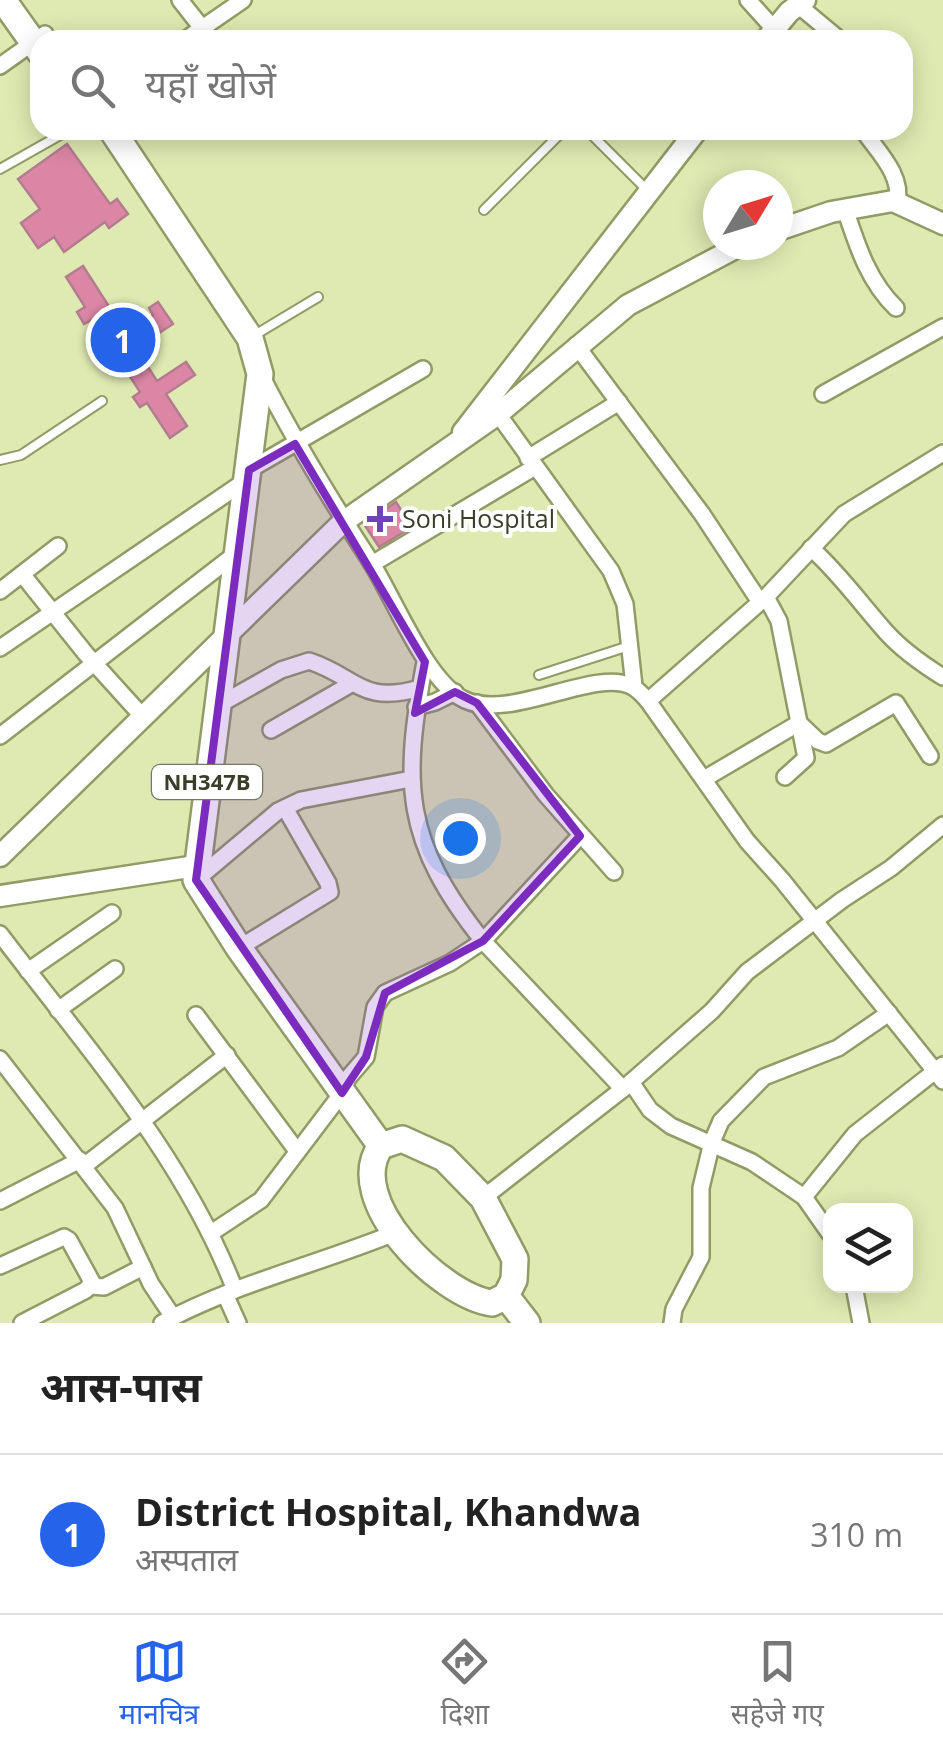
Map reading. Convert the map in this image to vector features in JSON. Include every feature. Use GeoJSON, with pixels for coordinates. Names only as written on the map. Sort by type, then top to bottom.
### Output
{"type":"FeatureCollection","features":[{"type":"Feature","properties":{"kind":"highway"},"geometry":{"type":"LineString","coordinates":[[3,0],[31,30]]}},
{"type":"Feature","properties":{"kind":"highway"},"geometry":{"type":"LineString","coordinates":[[21,0],[36,30]]}},
{"type":"Feature","properties":{"kind":"highway"},"geometry":{"type":"LineString","coordinates":[[99,140],[244,355],[259,369]]}},
{"type":"Feature","properties":{"kind":"highway","name":"NH347B"},"geometry":{"type":"LineString","coordinates":[[119,140],[250,338],[259,369],[249,474],[224,638],[196,873]]}},
{"type":"Feature","properties":{"kind":"highway"},"geometry":{"type":"LineString","coordinates":[[196,873],[239,948],[381,1146]]}},
{"type":"Feature","properties":{"kind":"highway"},"geometry":{"type":"LineString","coordinates":[[402,1139],[421,1145],[444,1158],[483,1198],[516,1260],[514,1280],[506,1296],[492,1303],[458,1293],[414,1255],[379,1203],[371,1180],[371,1166],[381,1146],[402,1139]]}},
{"type":"Feature","properties":{"kind":"highway"},"geometry":{"type":"LineString","coordinates":[[506,1296],[527,1323]]}},
{"type":"Feature","properties":{"kind":"main road"},"geometry":{"type":"LineString","coordinates":[[779,30],[796,4]]}},
{"type":"Feature","properties":{"kind":"main road"},"geometry":{"type":"LineString","coordinates":[[456,441],[689,140]]}},
{"type":"Feature","properties":{"kind":"main road"},"geometry":{"type":"LineString","coordinates":[[793,225],[845,209],[893,200],[943,224]]}},
{"type":"Feature","properties":{"kind":"main road"},"geometry":{"type":"LineString","coordinates":[[0,856],[343,522],[498,414],[628,305],[713,260]]}},
{"type":"Feature","properties":{"kind":"main road"},"geometry":{"type":"LineString","coordinates":[[0,896],[196,873]]}},
{"type":"Feature","properties":{"kind":"street"},"geometry":{"type":"LineString","coordinates":[[180,0],[202,28]]}},
{"type":"Feature","properties":{"kind":"street"},"geometry":{"type":"LineString","coordinates":[[199,30],[243,0]]}},
{"type":"Feature","properties":{"kind":"street"},"geometry":{"type":"LineString","coordinates":[[748,0],[770,30]]}},
{"type":"Feature","properties":{"kind":"street"},"geometry":{"type":"LineString","coordinates":[[796,4],[828,30]]}},
{"type":"Feature","properties":{"kind":"street"},"geometry":{"type":"LineString","coordinates":[[0,66],[30,49]]}},
{"type":"Feature","properties":{"kind":"street"},"geometry":{"type":"LineString","coordinates":[[871,140],[896,177],[898,202]]}},
{"type":"Feature","properties":{"kind":"street"},"geometry":{"type":"LineString","coordinates":[[845,209],[860,255],[874,281],[896,308]]}},
{"type":"Feature","properties":{"kind":"street"},"geometry":{"type":"LineString","coordinates":[[822,394],[943,327]]}},
{"type":"Feature","properties":{"kind":"street"},"geometry":{"type":"LineString","coordinates":[[576,345],[779,621],[806,758],[785,777]]}},
{"type":"Feature","properties":{"kind":"street"},"geometry":{"type":"LineString","coordinates":[[259,369],[295,444],[372,564],[425,662],[463,700],[477,703],[498,705],[606,682],[634,686],[648,700],[747,841],[941,1072],[855,1134],[804,1197]]}},
{"type":"Feature","properties":{"kind":"street"},"geometry":{"type":"LineString","coordinates":[[0,648],[249,474],[423,369]]}},
{"type":"Feature","properties":{"kind":"street"},"geometry":{"type":"LineString","coordinates":[[372,564],[619,402]]}},
{"type":"Feature","properties":{"kind":"street"},"geometry":{"type":"LineString","coordinates":[[498,414],[611,571],[625,604],[634,686]]}},
{"type":"Feature","properties":{"kind":"street"},"geometry":{"type":"LineString","coordinates":[[648,700],[763,600],[844,514],[943,453]]}},
{"type":"Feature","properties":{"kind":"street"},"geometry":{"type":"LineString","coordinates":[[0,591],[58,546]]}},
{"type":"Feature","properties":{"kind":"street"},"geometry":{"type":"LineString","coordinates":[[812,548],[849,584],[886,632],[943,677]]}},
{"type":"Feature","properties":{"kind":"street"},"geometry":{"type":"LineString","coordinates":[[0,736],[238,552]]}},
{"type":"Feature","properties":{"kind":"street"},"geometry":{"type":"LineString","coordinates":[[22,574],[143,717]]}},
{"type":"Feature","properties":{"kind":"street"},"geometry":{"type":"LineString","coordinates":[[217,706],[302,662],[314,662],[373,693],[393,696],[420,688]]}},
{"type":"Feature","properties":{"kind":"street"},"geometry":{"type":"LineString","coordinates":[[425,662],[416,707],[411,779],[416,825],[463,916],[650,1110],[671,1126],[752,1162],[804,1197],[823,1224]]}},
{"type":"Feature","properties":{"kind":"street"},"geometry":{"type":"LineString","coordinates":[[271,730],[352,684]]}},
{"type":"Feature","properties":{"kind":"street"},"geometry":{"type":"LineString","coordinates":[[416,707],[455,692]]}},
{"type":"Feature","properties":{"kind":"street"},"geometry":{"type":"LineString","coordinates":[[799,722],[818,742],[826,744],[896,702],[930,756]]}},
{"type":"Feature","properties":{"kind":"street"},"geometry":{"type":"LineString","coordinates":[[477,703],[580,836],[614,872]]}},
{"type":"Feature","properties":{"kind":"street"},"geometry":{"type":"LineString","coordinates":[[704,779],[799,722]]}},
{"type":"Feature","properties":{"kind":"street"},"geometry":{"type":"LineString","coordinates":[[196,873],[284,808],[301,800],[411,779]]}},
{"type":"Feature","properties":{"kind":"street"},"geometry":{"type":"LineString","coordinates":[[239,948],[330,892],[328,882],[284,808]]}},
{"type":"Feature","properties":{"kind":"street"},"geometry":{"type":"LineString","coordinates":[[483,1198],[627,1086],[712,1010],[747,972],[891,868],[943,825]]}},
{"type":"Feature","properties":{"kind":"street"},"geometry":{"type":"LineString","coordinates":[[211,1233],[261,1200],[342,1093],[348,1078],[366,1058],[375,1006],[384,993],[450,963],[483,941],[580,836]]}},
{"type":"Feature","properties":{"kind":"street"},"geometry":{"type":"LineString","coordinates":[[28,971],[112,913]]}},
{"type":"Feature","properties":{"kind":"street"},"geometry":{"type":"LineString","coordinates":[[0,934],[180,1175],[211,1233],[238,1323]]}},
{"type":"Feature","properties":{"kind":"street"},"geometry":{"type":"LineString","coordinates":[[58,1010],[115,969]]}},
{"type":"Feature","properties":{"kind":"street"},"geometry":{"type":"LineString","coordinates":[[672,1323],[674,1308],[701,1256],[701,1188],[712,1142],[731,1108],[764,1077],[838,1048],[889,1013]]}},
{"type":"Feature","properties":{"kind":"street"},"geometry":{"type":"LineString","coordinates":[[196,1015],[298,1151]]}},
{"type":"Feature","properties":{"kind":"street"},"geometry":{"type":"LineString","coordinates":[[0,1200],[82,1163],[228,1056]]}},
{"type":"Feature","properties":{"kind":"street"},"geometry":{"type":"LineString","coordinates":[[0,1059],[114,1208],[142,1267],[179,1318],[230,1292],[397,1232]]}},
{"type":"Feature","properties":{"kind":"street"},"geometry":{"type":"LineString","coordinates":[[0,1266],[64,1236],[92,1286]]}},
{"type":"Feature","properties":{"kind":"street"},"geometry":{"type":"LineString","coordinates":[[22,1323],[92,1286],[104,1287],[142,1267]]}},
{"type":"Feature","properties":{"kind":"street"},"geometry":{"type":"LineString","coordinates":[[855,1293],[861,1323]]}},
{"type":"Feature","properties":{"kind":"lane"},"geometry":{"type":"LineString","coordinates":[[0,170],[52,140]]}},
{"type":"Feature","properties":{"kind":"lane"},"geometry":{"type":"LineString","coordinates":[[484,210],[554,140]]}},
{"type":"Feature","properties":{"kind":"lane"},"geometry":{"type":"LineString","coordinates":[[597,140],[649,192]]}},
{"type":"Feature","properties":{"kind":"lane"},"geometry":{"type":"LineString","coordinates":[[250,338],[318,297]]}},
{"type":"Feature","properties":{"kind":"lane"},"geometry":{"type":"LineString","coordinates":[[0,460],[20,455],[102,401]]}},
{"type":"Feature","properties":{"kind":"lane"},"geometry":{"type":"LineString","coordinates":[[539,675],[629,646]]}},
{"type":"Feature","properties":{"kind":"highlighted area"},"geometry":{"type":"Polygon","coordinates":[[[295,444],[425,662],[415,713],[455,692],[477,703],[580,836],[483,941],[385,993],[366,1057],[342,1093],[196,880],[249,470],[295,444]]]}},
{"type":"Feature","properties":{"kind":"building"},"geometry":{"type":"Polygon","coordinates":[[[67,144],[110,204],[117,199],[128,214],[109,228],[105,222],[64,252],[54,237],[38,248],[21,223],[40,209],[18,179],[67,144]]]}},
{"type":"Feature","properties":{"kind":"building"},"geometry":{"type":"Polygon","coordinates":[[[83,266],[126,333],[153,315],[149,308],[158,302],[173,324],[136,348],[157,381],[186,362],[195,375],[166,394],[187,426],[170,438],[147,403],[140,407],[133,397],[140,392],[93,319],[84,324],[77,312],[85,307],[66,277],[83,266]]]}},
{"type":"Feature","properties":{"kind":"building"},"geometry":{"type":"Polygon","coordinates":[[[396,502],[412,527],[379,547],[364,524],[396,502]]]}},
{"type":"Feature","properties":{"kind":"place","name":"District Hospital, Khandwa"},"geometry":{"type":"Point","coordinates":[123,340]}},
{"type":"Feature","properties":{"kind":"place","name":"Soni Hospital"},"geometry":{"type":"Point","coordinates":[380,519]}}]}
